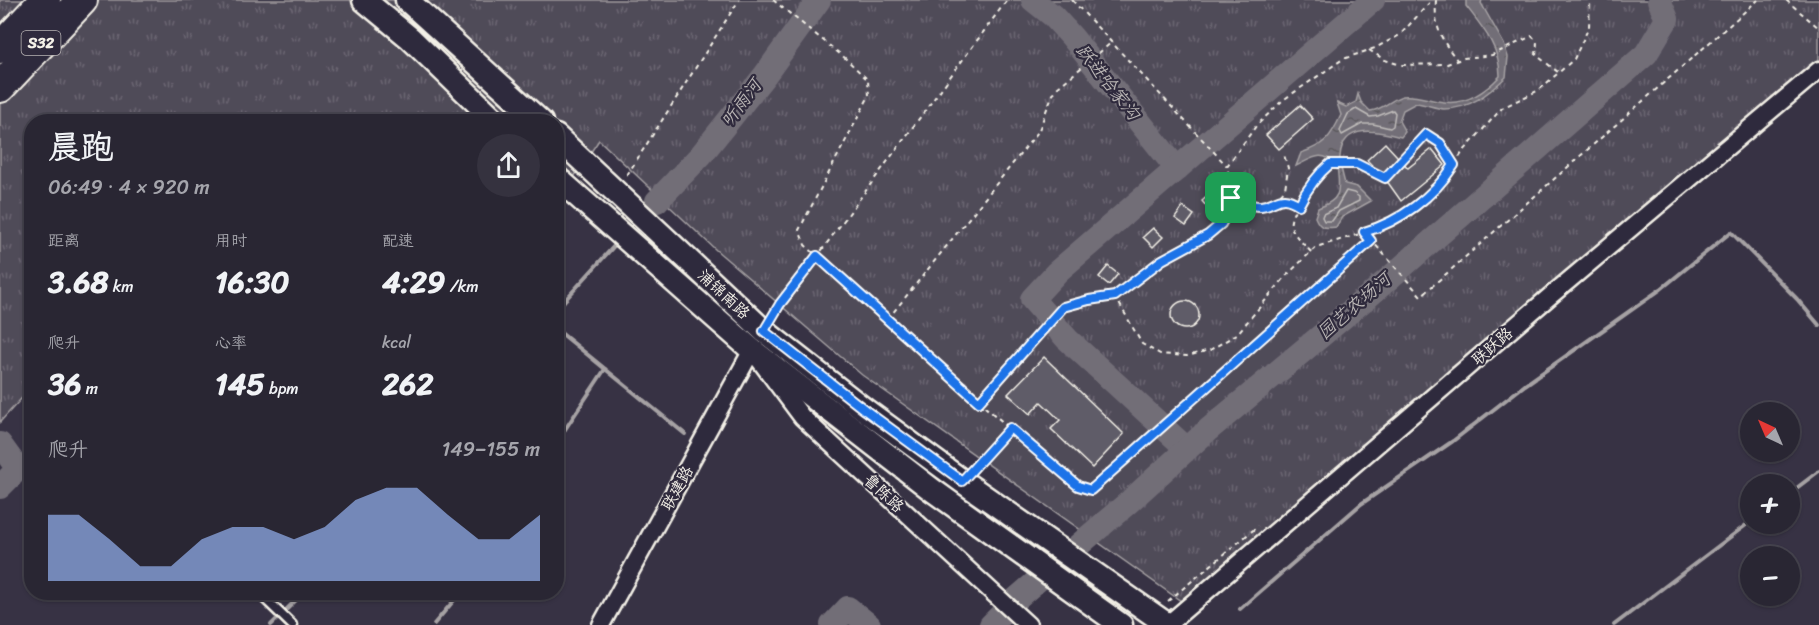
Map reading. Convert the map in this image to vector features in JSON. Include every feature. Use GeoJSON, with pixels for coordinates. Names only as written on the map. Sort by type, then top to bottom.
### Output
{"type":"FeatureCollection","features":[{"type":"Feature","properties":{"kind":"highway","name":"S32"},"geometry":{"type":"LineString","coordinates":[[0,48],[45,0]]}},
{"type":"Feature","properties":{"kind":"highway","name":"S32"},"geometry":{"type":"LineString","coordinates":[[0,87],[82,0]]}},
{"type":"Feature","properties":{"kind":"main road"},"geometry":{"type":"LineString","coordinates":[[364,0],[410,38],[489,114]]}},
{"type":"Feature","properties":{"kind":"main road"},"geometry":{"type":"LineString","coordinates":[[407,0],[532,114]]}},
{"type":"Feature","properties":{"kind":"main road","name":"浦锦南路"},"geometry":{"type":"LineString","coordinates":[[564,144],[758,341],[865,410],[1168,625]]}},
{"type":"Feature","properties":{"kind":"main road","name":"浦锦南路"},"geometry":{"type":"LineString","coordinates":[[564,183],[758,341],[931,489],[1121,625]]}},
{"type":"Feature","properties":{"kind":"street","name":"联跃路"},"geometry":{"type":"LineString","coordinates":[[1168,625],[1549,297],[1819,70]]}},
{"type":"Feature","properties":{"kind":"street","name":"联建路"},"geometry":{"type":"LineString","coordinates":[[601,625],[758,341]]}},
{"type":"Feature","properties":{"kind":"street","name":"鲁陈路"},"geometry":{"type":"LineString","coordinates":[[758,341],[802,417],[1028,625]]}},
{"type":"Feature","properties":{"kind":"lane"},"geometry":{"type":"LineString","coordinates":[[265,600],[292,625]]}},
{"type":"Feature","properties":{"kind":"path"},"geometry":{"type":"LineString","coordinates":[[627,175],[739,0]]}},
{"type":"Feature","properties":{"kind":"path"},"geometry":{"type":"LineString","coordinates":[[773,0],[845,58],[868,80],[868,96],[800,230],[805,245],[979,402],[1078,486],[1091,490],[1371,241]]}},
{"type":"Feature","properties":{"kind":"path"},"geometry":{"type":"LineString","coordinates":[[758,341],[780,304],[1007,0]]}},
{"type":"Feature","properties":{"kind":"path"},"geometry":{"type":"LineString","coordinates":[[979,402],[1063,307],[1115,296],[1162,260],[1208,235],[1221,224],[1230,208],[1227,166],[1072,0]]}},
{"type":"Feature","properties":{"kind":"path"},"geometry":{"type":"LineString","coordinates":[[1227,166],[1256,126],[1283,100],[1343,59],[1400,35],[1434,0]]}},
{"type":"Feature","properties":{"kind":"path"},"geometry":{"type":"LineString","coordinates":[[1434,0],[1436,24],[1444,42],[1457,60]]}},
{"type":"Feature","properties":{"kind":"path"},"geometry":{"type":"LineString","coordinates":[[1115,296],[1142,344],[1160,354],[1187,356],[1210,350],[1237,334],[1287,275],[1316,247],[1377,229],[1407,213],[1446,178],[1462,153],[1502,108],[1539,90],[1574,58],[1589,27],[1590,0]]}},
{"type":"Feature","properties":{"kind":"path"},"geometry":{"type":"LineString","coordinates":[[1364,232],[1421,296],[1758,0]]}},
{"type":"Feature","properties":{"kind":"path"},"geometry":{"type":"LineString","coordinates":[[1786,0],[1819,28]]}},
{"type":"Feature","properties":{"kind":"path"},"geometry":{"type":"LineString","coordinates":[[1369,50],[1385,60],[1401,65],[1447,64],[1457,60],[1492,55],[1532,36],[1537,42],[1536,55],[1558,72]]}},
{"type":"Feature","properties":{"kind":"path"},"geometry":{"type":"LineString","coordinates":[[888,320],[1038,132],[1048,112],[1052,95],[1057,88],[1112,42]]}},
{"type":"Feature","properties":{"kind":"path"},"geometry":{"type":"LineString","coordinates":[[1311,252],[1296,235],[1290,224],[1292,215],[1305,193],[1330,164],[1344,162],[1357,164],[1385,178],[1426,134],[1440,143],[1454,165]]}},
{"type":"Feature","properties":{"kind":"path"},"geometry":{"type":"LineString","coordinates":[[1277,199],[1285,189],[1288,168],[1284,154]]}},
{"type":"Feature","properties":{"kind":"path"},"geometry":{"type":"LineString","coordinates":[[1231,198],[1260,206],[1277,199],[1284,199],[1299,205]]}},
{"type":"Feature","properties":{"kind":"path"},"geometry":{"type":"LineString","coordinates":[[962,481],[1010,428]]}},
{"type":"Feature","properties":{"kind":"green space"},"geometry":{"type":"Polygon","coordinates":[[[0,0],[1819,0],[1819,61],[1588,253],[1181,601],[862,375],[716,250],[599,140],[564,192],[564,114],[24,114],[24,396],[0,422],[0,0]]]}},
{"type":"Feature","properties":{"kind":"water"},"geometry":{"type":"Polygon","coordinates":[[[1466,0],[1482,0],[1481,3],[1504,44],[1508,57],[1506,77],[1485,95],[1462,106],[1444,109],[1416,103],[1403,110],[1399,121],[1405,132],[1401,137],[1373,131],[1355,133],[1348,138],[1340,156],[1345,184],[1357,187],[1371,201],[1342,217],[1336,227],[1321,226],[1315,217],[1318,208],[1336,197],[1339,186],[1337,165],[1326,157],[1317,156],[1296,166],[1301,153],[1322,143],[1334,129],[1341,115],[1337,103],[1346,107],[1356,102],[1358,94],[1361,102],[1370,111],[1380,109],[1403,96],[1444,102],[1460,101],[1482,92],[1500,76],[1494,47],[1466,6],[1466,0]]]}},
{"type":"Feature","properties":{"kind":"building"},"geometry":{"type":"Polygon","coordinates":[[[1300,105],[1313,119],[1279,149],[1266,135],[1300,105]]]}},
{"type":"Feature","properties":{"kind":"building"},"geometry":{"type":"Polygon","coordinates":[[[1385,143],[1408,168],[1432,149],[1445,165],[1401,201],[1367,160],[1385,143]]]}},
{"type":"Feature","properties":{"kind":"building"},"geometry":{"type":"Polygon","coordinates":[[[1212,192],[1221,203],[1210,211],[1202,201],[1212,192]]]}},
{"type":"Feature","properties":{"kind":"building"},"geometry":{"type":"Polygon","coordinates":[[[1183,207],[1194,215],[1186,226],[1175,218],[1183,207]]]}},
{"type":"Feature","properties":{"kind":"building"},"geometry":{"type":"Polygon","coordinates":[[[1153,228],[1163,237],[1153,247],[1143,237],[1153,228]]]}},
{"type":"Feature","properties":{"kind":"building"},"geometry":{"type":"Polygon","coordinates":[[[1108,266],[1118,274],[1109,285],[1099,277],[1108,266]]]}},
{"type":"Feature","properties":{"kind":"building"},"geometry":{"type":"Polygon","coordinates":[[[1185,301],[1195,305],[1199,315],[1195,325],[1185,329],[1175,325],[1171,315],[1175,305],[1185,301]]]}},
{"type":"Feature","properties":{"kind":"building"},"geometry":{"type":"Polygon","coordinates":[[[1044,357],[1124,434],[1092,468],[1051,429],[1060,420],[1041,402],[1030,414],[1008,394],[1044,357]]]}},
{"type":"Feature","properties":{"kind":"waterway","name":"听雨河"},"geometry":{"type":"LineString","coordinates":[[657,201],[701,155],[765,75],[819,0]]}},
{"type":"Feature","properties":{"kind":"waterway","name":"跃进哈家沟"},"geometry":{"type":"LineString","coordinates":[[1033,0],[1053,16],[1072,37],[1177,169]]}},
{"type":"Feature","properties":{"kind":"waterway"},"geometry":{"type":"LineString","coordinates":[[1187,449],[1067,339],[1032,299],[1057,272],[1373,0]]}},
{"type":"Feature","properties":{"kind":"waterway","name":"园艺农场河"},"geometry":{"type":"LineString","coordinates":[[1016,599],[1129,502],[1208,430],[1370,295],[1646,54],[1667,19],[1659,0]]}},
{"type":"Feature","properties":{"kind":"waterway"},"geometry":{"type":"LineString","coordinates":[[1240,609],[1361,504],[1453,441],[1525,385],[1661,289],[1731,232],[1797,299],[1819,325]]}},
{"type":"Feature","properties":{"kind":"waterway","name":"听雨河"},"geometry":{"type":"LineString","coordinates":[[564,301],[614,246]]}},
{"type":"Feature","properties":{"kind":"waterway"},"geometry":{"type":"LineString","coordinates":[[564,336],[685,434]]}},
{"type":"Feature","properties":{"kind":"waterway"},"geometry":{"type":"LineString","coordinates":[[564,431],[605,369]]}},
{"type":"Feature","properties":{"kind":"waterway"},"geometry":{"type":"LineString","coordinates":[[0,444],[18,469],[0,487]]}},
{"type":"Feature","properties":{"kind":"waterway"},"geometry":{"type":"LineString","coordinates":[[1800,485],[1819,471]]}},
{"type":"Feature","properties":{"kind":"waterway"},"geometry":{"type":"LineString","coordinates":[[1614,625],[1740,530]]}},
{"type":"Feature","properties":{"kind":"waterway","name":"听雨河"},"geometry":{"type":"LineString","coordinates":[[271,625],[296,600]]}},
{"type":"Feature","properties":{"kind":"waterway"},"geometry":{"type":"LineString","coordinates":[[434,624],[454,600]]}},
{"type":"Feature","properties":{"kind":"waterway","name":"园艺农场河"},"geometry":{"type":"LineString","coordinates":[[832,625],[848,608],[869,625]]}},
{"type":"Feature","properties":{"kind":"waterway","name":"园艺农场河"},"geometry":{"type":"LineString","coordinates":[[991,625],[1001,615]]}},
{"type":"Feature","properties":{"kind":"route"},"geometry":{"type":"LineString","coordinates":[[1426,134],[1440,143],[1454,165],[1446,178],[1407,213],[1377,229],[1364,232],[1371,241],[1091,490],[1078,486],[1010,428],[962,481],[865,410],[764,331],[780,304],[817,256],[979,402],[1063,307],[1115,296],[1162,260],[1208,235],[1221,224],[1230,208],[1231,198],[1260,206],[1277,199],[1284,199],[1299,205],[1305,193],[1324,169],[1330,164],[1344,162],[1357,164],[1385,178],[1426,134]]}}]}
